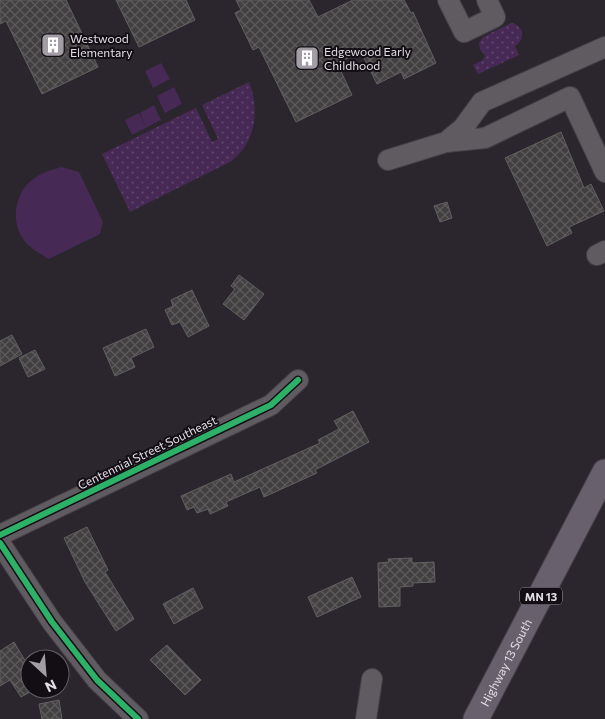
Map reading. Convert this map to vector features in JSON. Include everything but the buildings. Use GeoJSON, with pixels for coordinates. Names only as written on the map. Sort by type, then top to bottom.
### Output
{"type":"FeatureCollection","features":[{"type":"Feature","properties":{"kind":"main road","name":"Highway 13 South"},"geometry":{"type":"LineString","coordinates":[[476,719],[605,472]]}},
{"type":"Feature","properties":{"kind":"street"},"geometry":{"type":"LineString","coordinates":[[448,0],[464,32],[491,8]]}},
{"type":"Feature","properties":{"kind":"street"},"geometry":{"type":"LineString","coordinates":[[446,142],[463,128],[482,102],[605,46]]}},
{"type":"Feature","properties":{"kind":"street"},"geometry":{"type":"LineString","coordinates":[[388,160],[446,142],[485,138],[570,97],[605,172]]}},
{"type":"Feature","properties":{"kind":"street","name":"Centennial Street Southeast"},"geometry":{"type":"LineString","coordinates":[[0,535],[271,405],[298,380]]}},
{"type":"Feature","properties":{"kind":"street"},"geometry":{"type":"LineString","coordinates":[[0,543],[52,622],[91,673],[138,719]]}},
{"type":"Feature","properties":{"kind":"street"},"geometry":{"type":"LineString","coordinates":[[366,719],[372,680]]}},
{"type":"Feature","properties":{"kind":"shaded area"},"geometry":{"type":"Polygon","coordinates":[[[511,23],[519,27],[522,33],[521,40],[515,46],[519,55],[478,74],[473,65],[483,60],[485,55],[480,49],[479,43],[483,37],[511,23]]]}},
{"type":"Feature","properties":{"kind":"shaded area"},"geometry":{"type":"Polygon","coordinates":[[[161,63],[170,79],[153,88],[145,71],[161,63]]]}},
{"type":"Feature","properties":{"kind":"shaded area"},"geometry":{"type":"Polygon","coordinates":[[[249,82],[255,114],[250,136],[239,155],[230,162],[130,212],[102,154],[196,108],[212,142],[218,139],[202,105],[249,82]]]}},
{"type":"Feature","properties":{"kind":"shaded area"},"geometry":{"type":"Polygon","coordinates":[[[174,87],[182,104],[165,113],[157,96],[174,87]]]}},
{"type":"Feature","properties":{"kind":"shaded area"},"geometry":{"type":"Polygon","coordinates":[[[154,105],[161,120],[132,135],[125,120],[139,113],[145,125],[140,113],[154,105]]]}},
{"type":"Feature","properties":{"kind":"shaded area"},"geometry":{"type":"Polygon","coordinates":[[[61,167],[79,172],[103,222],[100,234],[49,259],[29,246],[22,237],[18,229],[16,211],[21,194],[32,180],[61,167]]]}},
{"type":"Feature","properties":{"kind":"cycle path"},"geometry":{"type":"LineString","coordinates":[[0,535],[271,405],[298,380]]}},
{"type":"Feature","properties":{"kind":"cycle path"},"geometry":{"type":"LineString","coordinates":[[0,543],[52,622],[97,680],[138,719]]}},
{"type":"Feature","properties":{"kind":"place","name":"Westwood Elementary"},"geometry":{"type":"Point","coordinates":[53,45]}},
{"type":"Feature","properties":{"kind":"place","name":"Edgewood Early Childhood"},"geometry":{"type":"Point","coordinates":[307,58]}}]}
